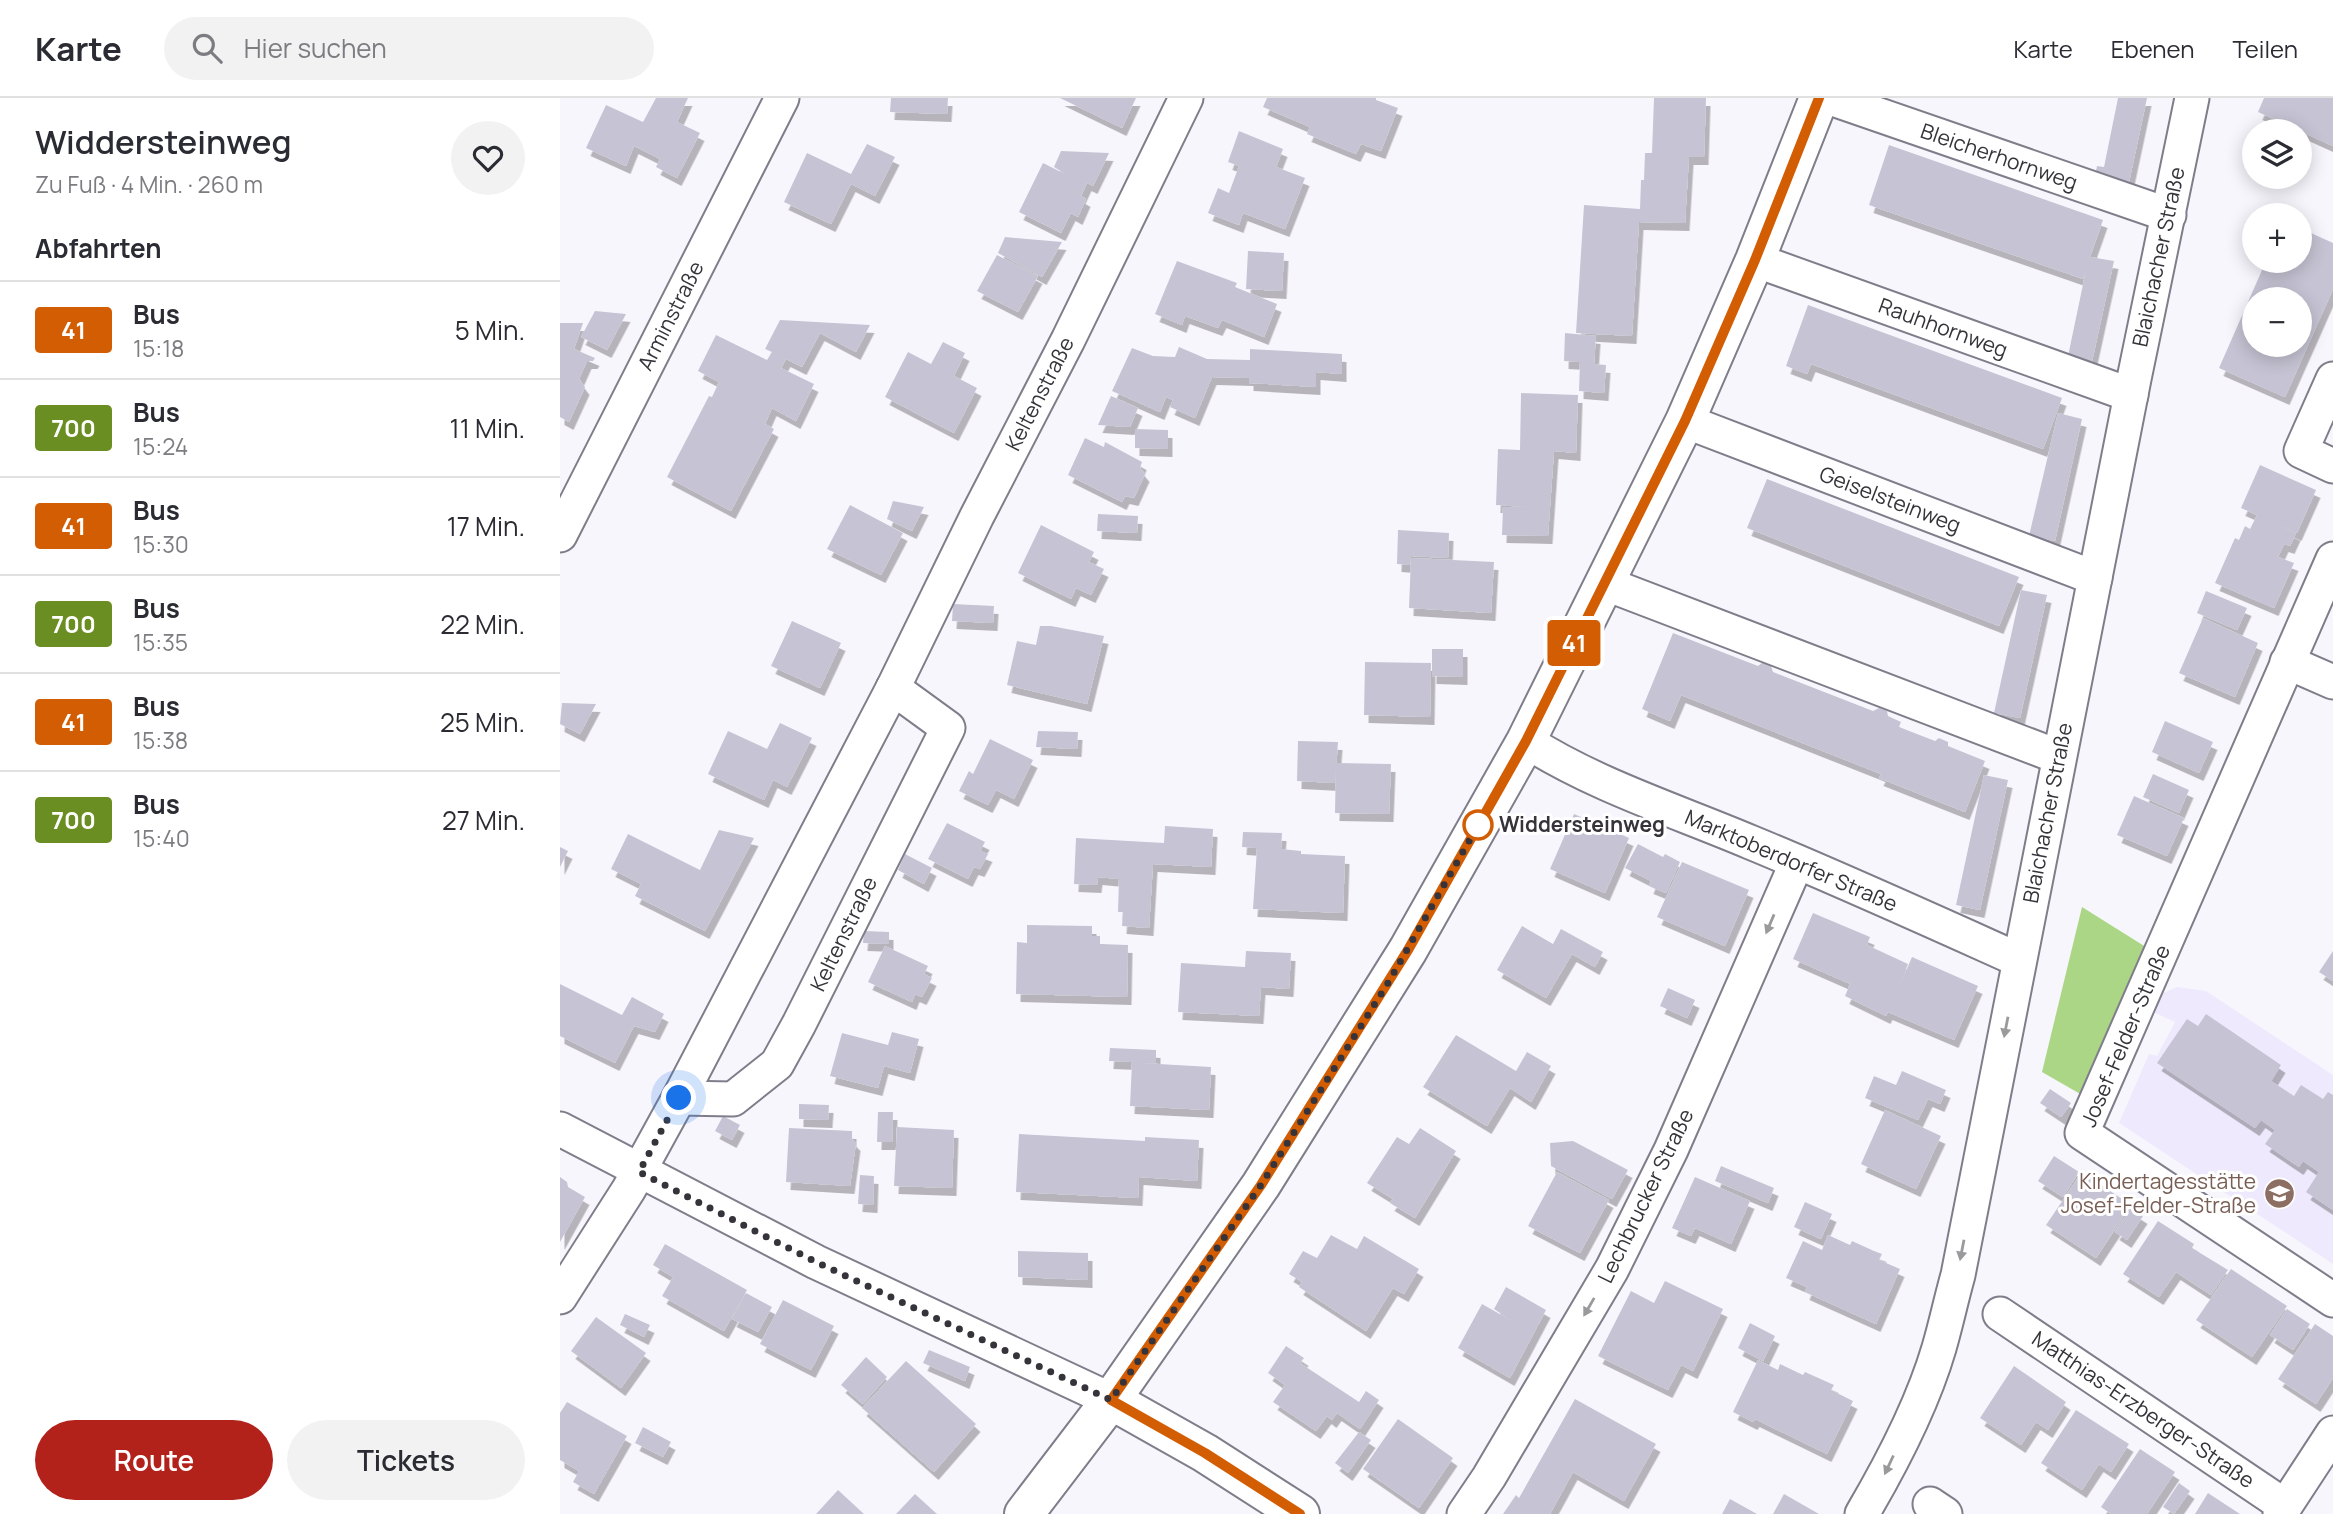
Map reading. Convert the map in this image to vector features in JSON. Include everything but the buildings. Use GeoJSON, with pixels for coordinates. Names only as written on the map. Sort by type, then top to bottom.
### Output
{"type":"FeatureCollection","features":[{"type":"Feature","properties":{"kind":"main road"},"geometry":{"type":"LineString","coordinates":[[1024,1514],[1111,1400],[1261,1185],[1408,950],[1526,741],[1685,421],[1755,260],[1819,98]]}},
{"type":"Feature","properties":{"kind":"main road"},"geometry":{"type":"LineString","coordinates":[[1111,1400],[1256,1484],[1300,1514]]}},
{"type":"Feature","properties":{"kind":"street","name":"Arminstraße"},"geometry":{"type":"LineString","coordinates":[[560,535],[782,98]]}},
{"type":"Feature","properties":{"kind":"street","name":"Keltenstraße"},"geometry":{"type":"LineString","coordinates":[[560,1297],[639,1172],[679,1098],[893,688],[1186,98]]}},
{"type":"Feature","properties":{"kind":"street","name":"Bleicherhornweg"},"geometry":{"type":"LineString","coordinates":[[1830,98],[2169,215]]}},
{"type":"Feature","properties":{"kind":"street","name":"Blaichacher Straße"},"geometry":{"type":"LineString","coordinates":[[1861,1514],[1883,1478],[1914,1411],[1938,1350],[1958,1275],[2192,98]]}},
{"type":"Feature","properties":{"kind":"street","name":"Rauhhornweg"},"geometry":{"type":"LineString","coordinates":[[1755,260],[2131,395]]}},
{"type":"Feature","properties":{"kind":"street"},"geometry":{"type":"LineString","coordinates":[[2333,379],[2301,451],[2333,466]]}},
{"type":"Feature","properties":{"kind":"street","name":"Geiselsteinweg"},"geometry":{"type":"LineString","coordinates":[[1685,421],[2095,578]]}},
{"type":"Feature","properties":{"kind":"street","name":"Josef-Felder-Straße"},"geometry":{"type":"LineString","coordinates":[[2333,559],[2082,1133],[2333,1300]]}},
{"type":"Feature","properties":{"kind":"street"},"geometry":{"type":"LineString","coordinates":[[1604,583],[2059,757]]}},
{"type":"Feature","properties":{"kind":"street"},"geometry":{"type":"LineString","coordinates":[[2287,662],[2333,682]]}},
{"type":"Feature","properties":{"kind":"street","name":"Keltenstraße"},"geometry":{"type":"LineString","coordinates":[[679,1098],[733,1099],[777,1064],[799,1024],[948,728],[893,688]]}},
{"type":"Feature","properties":{"kind":"street","name":"Marktoberdorfer Straße"},"geometry":{"type":"LineString","coordinates":[[1526,741],[1562,764],[1598,780],[1797,862],[2019,960]]}},
{"type":"Feature","properties":{"kind":"street","name":"Lechbrucker Straße"},"geometry":{"type":"LineString","coordinates":[[1464,1514],[1489,1477],[1612,1269],[1671,1150],[1797,862]]}},
{"type":"Feature","properties":{"kind":"street"},"geometry":{"type":"LineString","coordinates":[[560,1129],[816,1262],[1111,1400]]}},
{"type":"Feature","properties":{"kind":"street","name":"Matthias-Erzberger-Straße"},"geometry":{"type":"LineString","coordinates":[[2000,1314],[2282,1510],[2333,1433]]}},
{"type":"Feature","properties":{"kind":"shaded area","name":"Kindertagesstätte Josef-Felder-Straße"},"geometry":{"type":"Polygon","coordinates":[[[2177,987],[2206,991],[2333,1075],[2333,1264],[2119,1123],[2149,1054],[2157,1056],[2175,1022],[2151,1011],[2161,994],[2177,987]]]}},
{"type":"Feature","properties":{"kind":"green space"},"geometry":{"type":"Polygon","coordinates":[[[2082,907],[2149,949],[2082,1095],[2042,1072],[2082,907]]]}},
{"type":"Feature","properties":{"kind":"bus line","name":"41"},"geometry":{"type":"LineString","coordinates":[[1300,1514],[1205,1453],[1111,1400],[1261,1185],[1408,950],[1526,741],[1685,421],[1755,260],[1819,98]]}},
{"type":"Feature","properties":{"kind":"place","name":"Widdersteinweg"},"geometry":{"type":"Point","coordinates":[1478,825]}},
{"type":"Feature","properties":{"kind":"place","name":"Kindertagesstätte Josef-Felder-Straße"},"geometry":{"type":"Point","coordinates":[2279,1194]}},
{"type":"Feature","properties":{"kind":"route"},"geometry":{"type":"LineString","coordinates":[[679,1098],[639,1172],[816,1262],[1111,1400],[1261,1185],[1408,950],[1480,822],[1478,825]]}}]}
